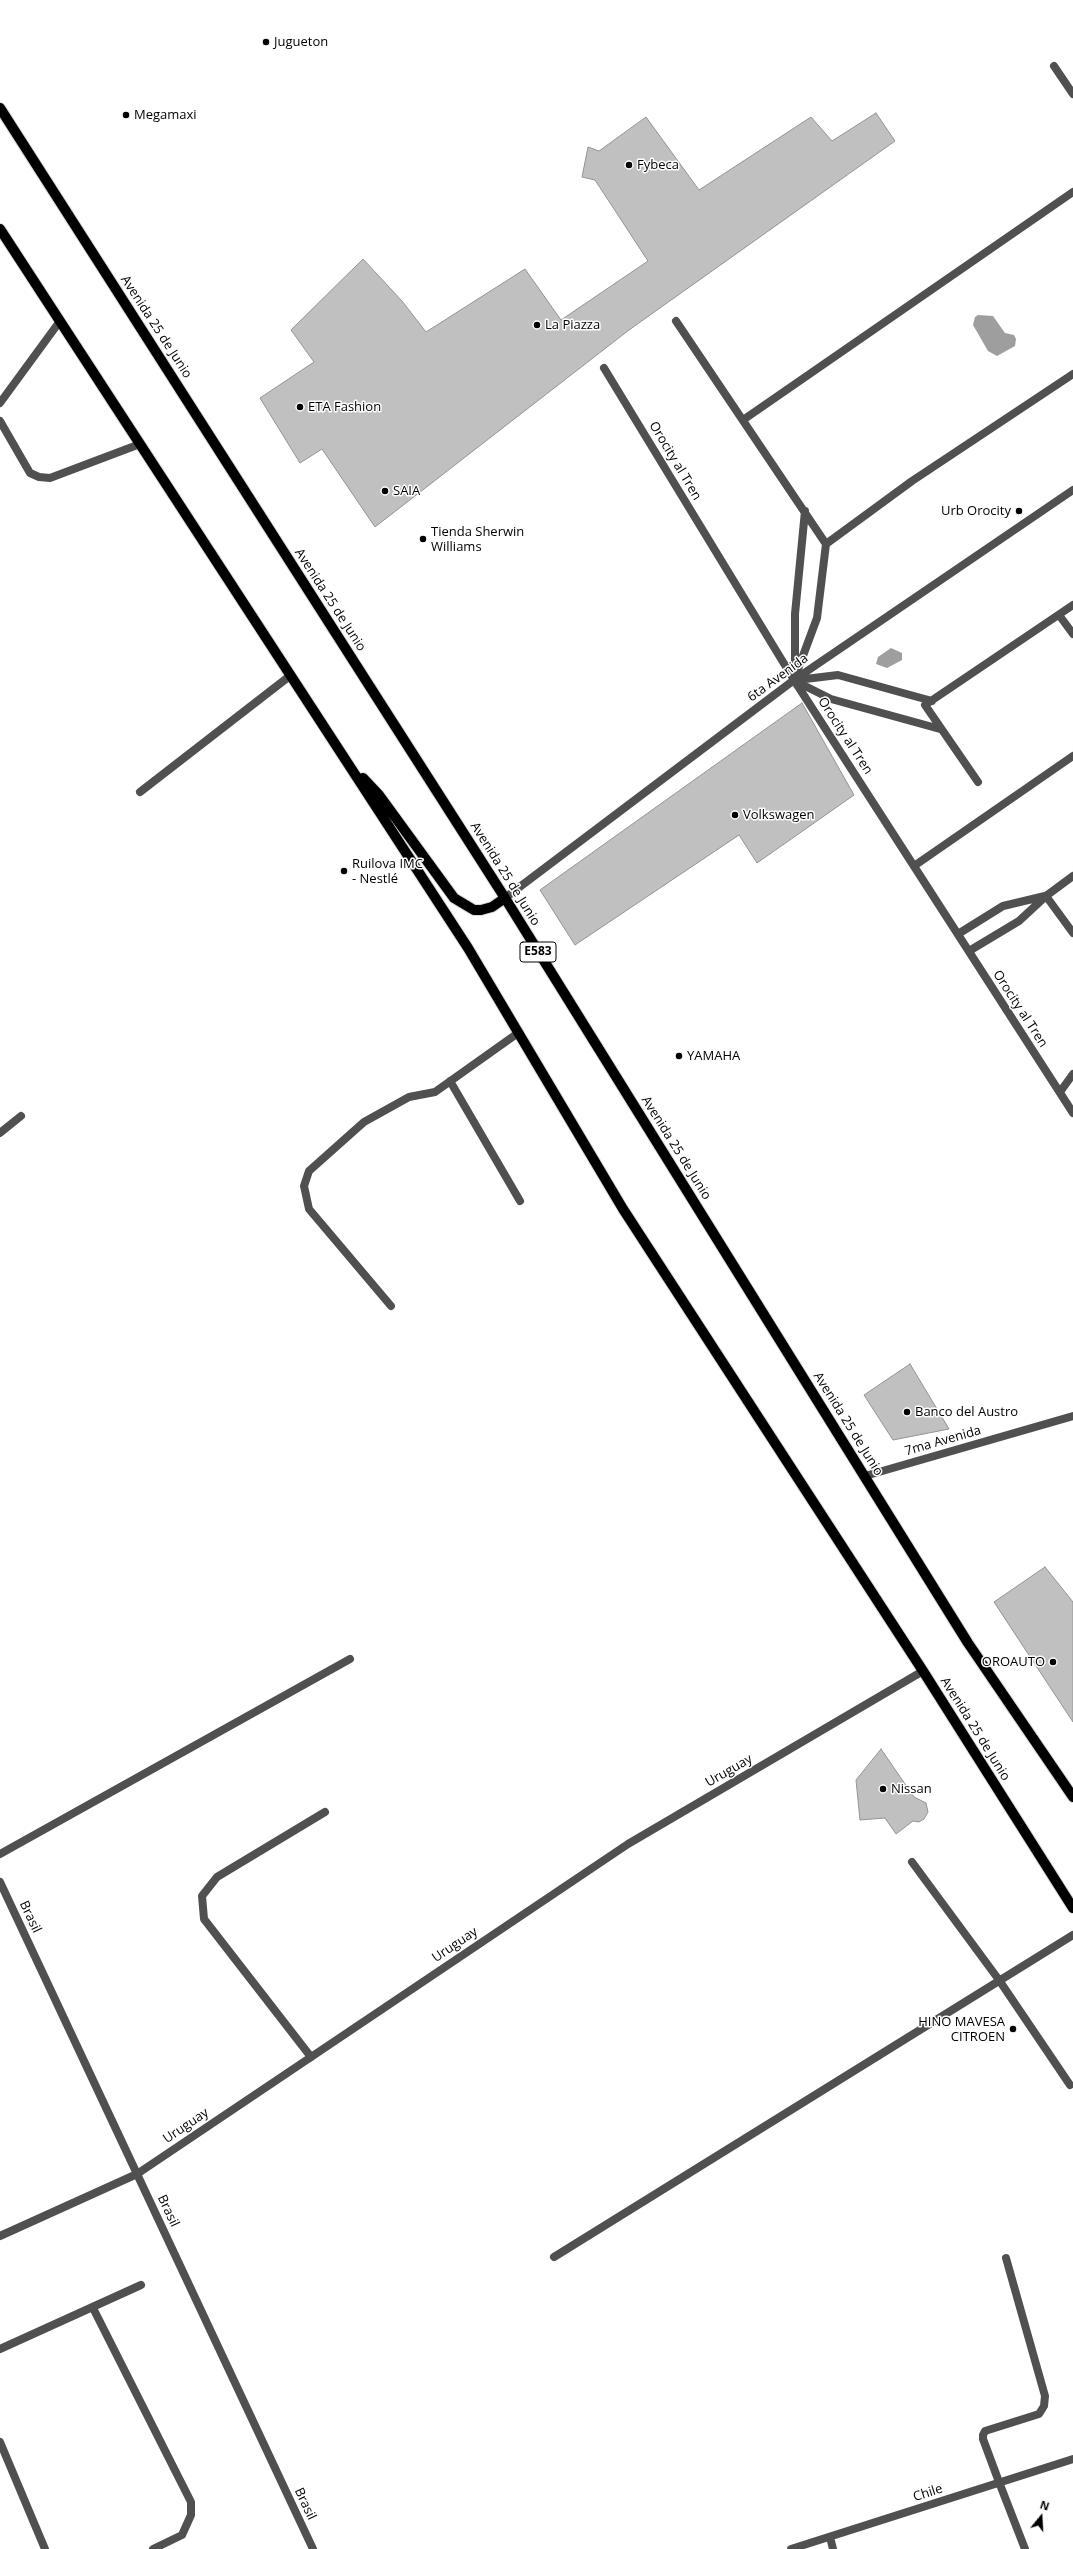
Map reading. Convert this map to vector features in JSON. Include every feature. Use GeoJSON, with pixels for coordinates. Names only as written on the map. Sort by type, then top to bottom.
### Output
{"type":"FeatureCollection","features":[{"type":"Feature","properties":{"kind":"main road","name":"Avenida 25 de Junio"},"geometry":{"type":"LineString","coordinates":[[0,108],[505,898],[968,1643],[1073,1797]]}},
{"type":"Feature","properties":{"kind":"main road","name":"Avenida 25 de Junio"},"geometry":{"type":"LineString","coordinates":[[0,229],[468,948],[623,1209],[923,1671],[1073,1908]]}},
{"type":"Feature","properties":{"kind":"main road"},"geometry":{"type":"LineString","coordinates":[[347,763],[379,795],[454,898],[474,910],[492,907],[505,898]]}},
{"type":"Feature","properties":{"kind":"street"},"geometry":{"type":"LineString","coordinates":[[1054,66],[1073,94]]}},
{"type":"Feature","properties":{"kind":"street"},"geometry":{"type":"LineString","coordinates":[[743,420],[1073,192]]}},
{"type":"Feature","properties":{"kind":"street"},"geometry":{"type":"LineString","coordinates":[[676,321],[826,544],[817,618],[794,680]]}},
{"type":"Feature","properties":{"kind":"street"},"geometry":{"type":"LineString","coordinates":[[0,403],[60,322]]}},
{"type":"Feature","properties":{"kind":"street","name":"Orocity al Tren"},"geometry":{"type":"LineString","coordinates":[[604,368],[794,680],[1073,1113]]}},
{"type":"Feature","properties":{"kind":"street"},"geometry":{"type":"LineString","coordinates":[[826,544],[912,481],[1073,374]]}},
{"type":"Feature","properties":{"kind":"street"},"geometry":{"type":"LineString","coordinates":[[0,421],[30,473],[39,477],[50,478],[140,444]]}},
{"type":"Feature","properties":{"kind":"street","name":"6ta Avenida"},"geometry":{"type":"LineString","coordinates":[[505,898],[794,680],[1073,490]]}},
{"type":"Feature","properties":{"kind":"street"},"geometry":{"type":"LineString","coordinates":[[794,680],[795,614],[805,511]]}},
{"type":"Feature","properties":{"kind":"street"},"geometry":{"type":"LineString","coordinates":[[978,782],[940,729],[925,705],[1073,605]]}},
{"type":"Feature","properties":{"kind":"street"},"geometry":{"type":"LineString","coordinates":[[1059,615],[1073,634]]}},
{"type":"Feature","properties":{"kind":"street"},"geometry":{"type":"LineString","coordinates":[[794,680],[838,675],[932,700]]}},
{"type":"Feature","properties":{"kind":"street"},"geometry":{"type":"LineString","coordinates":[[140,792],[291,676]]}},
{"type":"Feature","properties":{"kind":"street"},"geometry":{"type":"LineString","coordinates":[[794,680],[831,699],[940,729]]}},
{"type":"Feature","properties":{"kind":"street"},"geometry":{"type":"LineString","coordinates":[[914,866],[1073,756]]}},
{"type":"Feature","properties":{"kind":"street"},"geometry":{"type":"LineString","coordinates":[[969,951],[1019,921],[1046,896],[1073,876]]}},
{"type":"Feature","properties":{"kind":"street"},"geometry":{"type":"LineString","coordinates":[[958,934],[1003,906],[1046,896]]}},
{"type":"Feature","properties":{"kind":"street"},"geometry":{"type":"LineString","coordinates":[[1046,896],[1073,933]]}},
{"type":"Feature","properties":{"kind":"street"},"geometry":{"type":"LineString","coordinates":[[391,1306],[309,1210],[304,1186],[310,1171],[364,1122],[409,1097],[435,1092],[518,1033]]}},
{"type":"Feature","properties":{"kind":"street"},"geometry":{"type":"LineString","coordinates":[[1060,1092],[1073,1074]]}},
{"type":"Feature","properties":{"kind":"street"},"geometry":{"type":"LineString","coordinates":[[450,1082],[520,1201]]}},
{"type":"Feature","properties":{"kind":"street"},"geometry":{"type":"LineString","coordinates":[[0,1133],[21,1116]]}},
{"type":"Feature","properties":{"kind":"street","name":"7ma Avenida"},"geometry":{"type":"LineString","coordinates":[[865,1476],[1073,1416]]}},
{"type":"Feature","properties":{"kind":"street"},"geometry":{"type":"LineString","coordinates":[[0,1854],[350,1659]]}},
{"type":"Feature","properties":{"kind":"street","name":"Uruguay"},"geometry":{"type":"LineString","coordinates":[[0,2236],[137,2174],[628,1844],[923,1671]]}},
{"type":"Feature","properties":{"kind":"street"},"geometry":{"type":"LineString","coordinates":[[311,2057],[204,1919],[202,1896],[217,1877],[325,1812]]}},
{"type":"Feature","properties":{"kind":"street"},"geometry":{"type":"LineString","coordinates":[[912,1862],[999,1980],[1070,2085]]}},
{"type":"Feature","properties":{"kind":"street","name":"Brasil"},"geometry":{"type":"LineString","coordinates":[[0,1882],[313,2549]]}},
{"type":"Feature","properties":{"kind":"street"},"geometry":{"type":"LineString","coordinates":[[554,2257],[1073,1935]]}},
{"type":"Feature","properties":{"kind":"street"},"geometry":{"type":"LineString","coordinates":[[1006,2258],[1045,2396],[1044,2406],[1039,2414],[985,2431],[983,2434],[983,2439],[1025,2549]]}},
{"type":"Feature","properties":{"kind":"street"},"geometry":{"type":"LineString","coordinates":[[0,2349],[141,2285]]}},
{"type":"Feature","properties":{"kind":"street"},"geometry":{"type":"LineString","coordinates":[[93,2308],[191,2502],[191,2514],[182,2535],[153,2549]]}},
{"type":"Feature","properties":{"kind":"street"},"geometry":{"type":"LineString","coordinates":[[0,2442],[45,2549]]}},
{"type":"Feature","properties":{"kind":"street","name":"Chile"},"geometry":{"type":"LineString","coordinates":[[791,2549],[1073,2459]]}},
{"type":"Feature","properties":{"kind":"street"},"geometry":{"type":"LineString","coordinates":[[830,2536],[833,2549]]}},
{"type":"Feature","properties":{"kind":"shaded area"},"geometry":{"type":"Polygon","coordinates":[[[978,315],[993,316],[1005,333],[1014,335],[1016,339],[1015,346],[997,356],[988,351],[973,325],[975,317],[978,315]]]}},
{"type":"Feature","properties":{"kind":"shaded area"},"geometry":{"type":"Polygon","coordinates":[[[891,648],[902,653],[902,660],[887,668],[876,664],[878,657],[891,648]]]}},
{"type":"Feature","properties":{"kind":"building","name":"La Piazza"},"geometry":{"type":"Polygon","coordinates":[[[876,113],[895,141],[629,330],[375,527],[322,449],[300,463],[260,398],[314,362],[291,330],[363,259],[402,301],[426,332],[525,269],[561,320],[648,261],[595,180],[582,177],[588,147],[599,151],[646,117],[699,190],[811,117],[832,141],[876,113]]]}},
{"type":"Feature","properties":{"kind":"building","name":"Volkswagen"},"geometry":{"type":"Polygon","coordinates":[[[802,703],[854,795],[757,863],[739,835],[575,945],[540,890],[802,703]]]}},
{"type":"Feature","properties":{"kind":"building","name":"Banco del Austro"},"geometry":{"type":"Polygon","coordinates":[[[910,1364],[949,1429],[893,1440],[864,1395],[910,1364]]]}},
{"type":"Feature","properties":{"kind":"building","name":"OROAUTO"},"geometry":{"type":"Polygon","coordinates":[[[1045,1567],[1073,1602],[1073,1722],[994,1602],[1045,1567]]]}},
{"type":"Feature","properties":{"kind":"building","name":"Nissan"},"geometry":{"type":"Polygon","coordinates":[[[881,1749],[914,1797],[926,1803],[928,1812],[924,1819],[919,1822],[913,1821],[896,1834],[885,1818],[860,1820],[856,1780],[881,1749]]]}},
{"type":"Feature","properties":{"kind":"place","name":"Jugueton"},"geometry":{"type":"Point","coordinates":[266,42]}},
{"type":"Feature","properties":{"kind":"place","name":"Megamaxi"},"geometry":{"type":"Point","coordinates":[126,115]}},
{"type":"Feature","properties":{"kind":"place","name":"Fybeca"},"geometry":{"type":"Point","coordinates":[629,165]}},
{"type":"Feature","properties":{"kind":"place","name":"La Piazza"},"geometry":{"type":"Point","coordinates":[537,325]}},
{"type":"Feature","properties":{"kind":"place","name":"ETA Fashion"},"geometry":{"type":"Point","coordinates":[300,407]}},
{"type":"Feature","properties":{"kind":"place","name":"SAIA"},"geometry":{"type":"Point","coordinates":[385,491]}},
{"type":"Feature","properties":{"kind":"place","name":"Urb Orocity"},"geometry":{"type":"Point","coordinates":[1019,511]}},
{"type":"Feature","properties":{"kind":"place","name":"Tienda Sherwin Williams"},"geometry":{"type":"Point","coordinates":[423,539]}},
{"type":"Feature","properties":{"kind":"place","name":"Volkswagen"},"geometry":{"type":"Point","coordinates":[735,815]}},
{"type":"Feature","properties":{"kind":"place","name":"Ruilova IMC - Nestlé"},"geometry":{"type":"Point","coordinates":[344,871]}},
{"type":"Feature","properties":{"kind":"place","name":"YAMAHA"},"geometry":{"type":"Point","coordinates":[679,1056]}},
{"type":"Feature","properties":{"kind":"place","name":"Banco del Austro"},"geometry":{"type":"Point","coordinates":[907,1412]}},
{"type":"Feature","properties":{"kind":"place","name":"OROAUTO"},"geometry":{"type":"Point","coordinates":[1053,1662]}},
{"type":"Feature","properties":{"kind":"place","name":"Nissan"},"geometry":{"type":"Point","coordinates":[883,1789]}},
{"type":"Feature","properties":{"kind":"place","name":"HINO MAVESA CITROEN"},"geometry":{"type":"Point","coordinates":[1013,2029]}}]}
